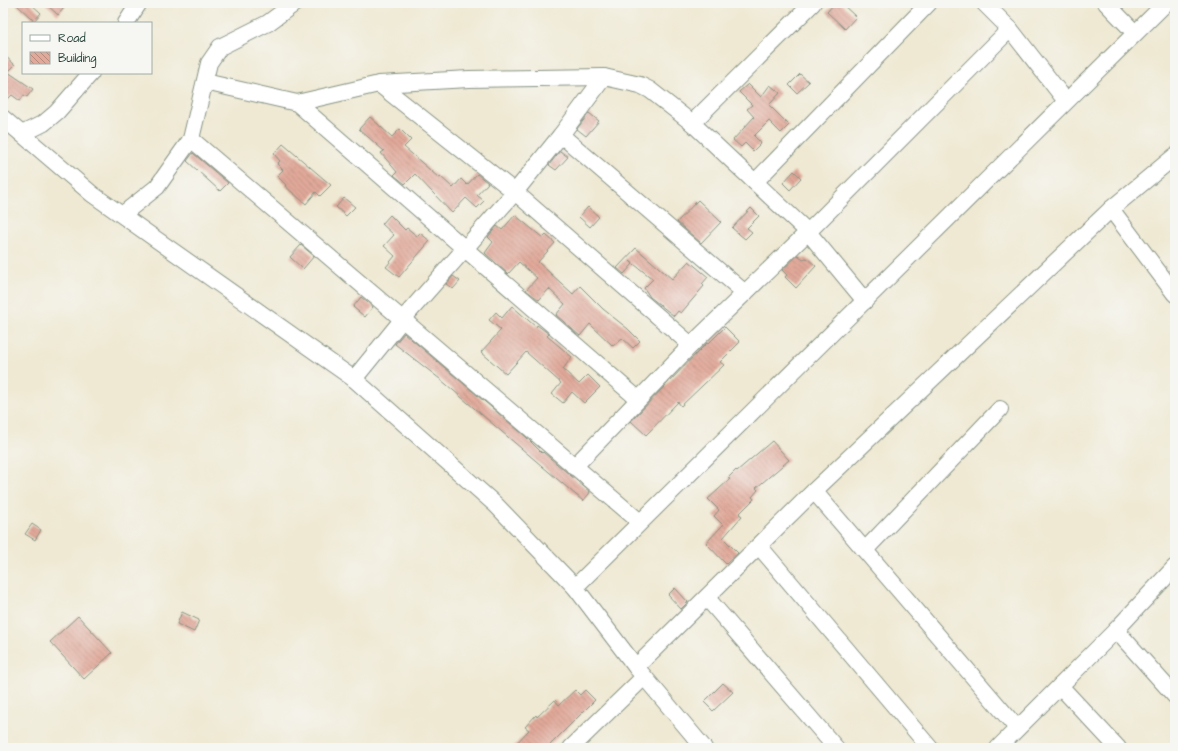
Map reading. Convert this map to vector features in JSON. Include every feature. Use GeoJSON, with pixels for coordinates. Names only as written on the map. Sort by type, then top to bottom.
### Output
{"type":"FeatureCollection","features":[{"type":"Feature","properties":{"kind":"street"},"geometry":{"type":"LineString","coordinates":[[127,22],[139,3]]}},
{"type":"Feature","properties":{"kind":"street"},"geometry":{"type":"LineString","coordinates":[[123,214],[157,187],[190,140],[209,63],[220,47],[268,23],[295,3]]}},
{"type":"Feature","properties":{"kind":"street"},"geometry":{"type":"LineString","coordinates":[[692,123],[813,3]]}},
{"type":"Feature","properties":{"kind":"street"},"geometry":{"type":"LineString","coordinates":[[755,182],[929,3]]}},
{"type":"Feature","properties":{"kind":"street"},"geometry":{"type":"LineString","coordinates":[[984,3],[1010,29],[1066,101]]}},
{"type":"Feature","properties":{"kind":"street"},"geometry":{"type":"LineString","coordinates":[[1106,3],[1135,34]]}},
{"type":"Feature","properties":{"kind":"street"},"geometry":{"type":"LineString","coordinates":[[575,587],[1166,3]]}},
{"type":"Feature","properties":{"kind":"street"},"geometry":{"type":"LineString","coordinates":[[574,466],[638,399],[808,232],[1010,29]]}},
{"type":"Feature","properties":{"kind":"street"},"geometry":{"type":"LineString","coordinates":[[22,134],[44,123],[57,112],[90,74]]}},
{"type":"Feature","properties":{"kind":"street"},"geometry":{"type":"LineString","coordinates":[[205,82],[297,103],[379,84],[469,79],[604,77],[640,84],[692,123],[808,232],[865,300]]}},
{"type":"Feature","properties":{"kind":"street"},"geometry":{"type":"LineString","coordinates":[[354,379],[463,248],[515,192],[561,135],[604,77]]}},
{"type":"Feature","properties":{"kind":"street"},"geometry":{"type":"LineString","coordinates":[[379,84],[515,192],[692,345]]}},
{"type":"Feature","properties":{"kind":"street"},"geometry":{"type":"LineString","coordinates":[[297,103],[638,399]]}},
{"type":"Feature","properties":{"kind":"street"},"geometry":{"type":"LineString","coordinates":[[3,118],[92,194],[123,214],[354,379],[496,505],[575,587],[640,672],[704,748]]}},
{"type":"Feature","properties":{"kind":"street"},"geometry":{"type":"LineString","coordinates":[[561,135],[745,293]]}},
{"type":"Feature","properties":{"kind":"street"},"geometry":{"type":"LineString","coordinates":[[190,140],[640,522]]}},
{"type":"Feature","properties":{"kind":"street"},"geometry":{"type":"LineString","coordinates":[[571,748],[707,598],[814,491],[1111,209],[1174,160]]}},
{"type":"Feature","properties":{"kind":"street"},"geometry":{"type":"LineString","coordinates":[[1111,209],[1175,294]]}},
{"type":"Feature","properties":{"kind":"street"},"geometry":{"type":"LineString","coordinates":[[865,550],[1000,409]]}},
{"type":"Feature","properties":{"kind":"street"},"geometry":{"type":"LineString","coordinates":[[814,491],[1017,728]]}},
{"type":"Feature","properties":{"kind":"street"},"geometry":{"type":"LineString","coordinates":[[758,546],[930,748]]}},
{"type":"Feature","properties":{"kind":"street"},"geometry":{"type":"LineString","coordinates":[[1006,745],[1017,728],[1172,577]]}},
{"type":"Feature","properties":{"kind":"street"},"geometry":{"type":"LineString","coordinates":[[707,598],[836,748]]}},
{"type":"Feature","properties":{"kind":"street"},"geometry":{"type":"LineString","coordinates":[[1116,630],[1175,696]]}},
{"type":"Feature","properties":{"kind":"street"},"geometry":{"type":"LineString","coordinates":[[1060,686],[1118,748]]}},
{"type":"Feature","properties":{"kind":"building"},"geometry":{"type":"Polygon","coordinates":[[[15,3],[30,3],[41,13],[34,21],[15,3]]]}},
{"type":"Feature","properties":{"kind":"building"},"geometry":{"type":"Polygon","coordinates":[[[45,3],[68,3],[58,15],[45,3]]]}},
{"type":"Feature","properties":{"kind":"building"},"geometry":{"type":"Polygon","coordinates":[[[835,3],[841,3],[856,17],[845,29],[827,12],[835,3]]]}},
{"type":"Feature","properties":{"kind":"building"},"geometry":{"type":"Polygon","coordinates":[[[3,54],[15,65],[8,72],[33,89],[27,97],[24,95],[20,101],[12,95],[8,99],[3,95],[3,54]]]}},
{"type":"Feature","properties":{"kind":"building"},"geometry":{"type":"Polygon","coordinates":[[[800,74],[809,82],[797,93],[789,85],[800,74]]]}},
{"type":"Feature","properties":{"kind":"building"},"geometry":{"type":"Polygon","coordinates":[[[748,84],[761,97],[770,85],[780,93],[769,105],[789,125],[781,133],[769,121],[754,136],[761,143],[753,151],[745,143],[741,147],[733,140],[754,117],[747,109],[752,105],[739,92],[748,84]]]}},
{"type":"Feature","properties":{"kind":"building"},"geometry":{"type":"Polygon","coordinates":[[[589,113],[599,121],[586,136],[577,129],[589,113]]]}},
{"type":"Feature","properties":{"kind":"building"},"geometry":{"type":"Polygon","coordinates":[[[370,117],[392,137],[400,129],[411,140],[404,147],[439,178],[440,176],[453,188],[461,179],[467,185],[477,174],[488,183],[477,195],[484,201],[477,208],[466,198],[452,213],[415,174],[405,184],[394,175],[397,172],[381,153],[384,151],[359,129],[370,117]]]}},
{"type":"Feature","properties":{"kind":"building"},"geometry":{"type":"Polygon","coordinates":[[[283,144],[331,185],[320,196],[316,192],[306,204],[285,186],[286,185],[277,176],[283,170],[277,164],[280,161],[274,154],[283,144]]]}},
{"type":"Feature","properties":{"kind":"building"},"geometry":{"type":"Polygon","coordinates":[[[560,151],[568,157],[556,170],[549,165],[560,151]]]}},
{"type":"Feature","properties":{"kind":"building"},"geometry":{"type":"Polygon","coordinates":[[[193,153],[228,183],[220,191],[187,161],[193,153]]]}},
{"type":"Feature","properties":{"kind":"building"},"geometry":{"type":"Polygon","coordinates":[[[794,171],[801,178],[790,190],[783,183],[794,171]]]}},
{"type":"Feature","properties":{"kind":"building"},"geometry":{"type":"Polygon","coordinates":[[[344,198],[355,207],[346,216],[336,207],[344,198]]]}},
{"type":"Feature","properties":{"kind":"building"},"geometry":{"type":"Polygon","coordinates":[[[698,200],[721,222],[701,243],[677,222],[698,200]]]}},
{"type":"Feature","properties":{"kind":"building"},"geometry":{"type":"Polygon","coordinates":[[[588,207],[599,217],[590,227],[579,217],[588,207]]]}},
{"type":"Feature","properties":{"kind":"building"},"geometry":{"type":"Polygon","coordinates":[[[751,208],[759,216],[747,228],[752,232],[745,239],[732,228],[751,208]]]}},
{"type":"Feature","properties":{"kind":"building"},"geometry":{"type":"Polygon","coordinates":[[[390,215],[405,230],[407,228],[417,236],[420,233],[430,241],[399,277],[386,267],[395,256],[384,246],[394,235],[382,224],[390,215]]]}},
{"type":"Feature","properties":{"kind":"building"},"geometry":{"type":"Polygon","coordinates":[[[515,215],[543,238],[546,235],[555,243],[538,262],[573,294],[580,286],[603,309],[628,329],[640,341],[633,348],[622,338],[613,346],[590,324],[580,336],[556,315],[565,304],[549,289],[539,300],[526,290],[537,278],[519,262],[508,274],[485,253],[493,242],[488,237],[497,226],[502,230],[515,215]]]}},
{"type":"Feature","properties":{"kind":"building"},"geometry":{"type":"Polygon","coordinates":[[[301,245],[314,256],[303,269],[290,257],[301,245]]]}},
{"type":"Feature","properties":{"kind":"building"},"geometry":{"type":"Polygon","coordinates":[[[636,248],[672,279],[689,261],[708,277],[702,284],[704,286],[681,313],[678,311],[674,316],[650,297],[644,288],[653,279],[630,261],[633,264],[624,274],[617,268],[636,248]]]}},
{"type":"Feature","properties":{"kind":"building"},"geometry":{"type":"Polygon","coordinates":[[[798,255],[803,259],[807,258],[816,266],[796,288],[785,277],[787,275],[782,270],[798,255]]]}},
{"type":"Feature","properties":{"kind":"building"},"geometry":{"type":"Polygon","coordinates":[[[453,276],[460,281],[453,289],[446,284],[453,276]]]}},
{"type":"Feature","properties":{"kind":"building"},"geometry":{"type":"Polygon","coordinates":[[[361,297],[373,307],[365,317],[353,307],[361,297]]]}},
{"type":"Feature","properties":{"kind":"building"},"geometry":{"type":"Polygon","coordinates":[[[512,306],[536,327],[537,325],[549,334],[547,336],[572,357],[563,369],[579,384],[588,375],[600,387],[584,403],[572,392],[563,403],[552,394],[561,383],[526,352],[506,374],[481,352],[501,330],[489,320],[496,312],[502,318],[512,306]]]}},
{"type":"Feature","properties":{"kind":"building"},"geometry":{"type":"Polygon","coordinates":[[[725,327],[740,342],[720,362],[724,365],[681,406],[678,402],[646,435],[631,421],[707,343],[708,344],[725,327]]]}},
{"type":"Feature","properties":{"kind":"building"},"geometry":{"type":"Polygon","coordinates":[[[404,333],[525,436],[542,453],[543,452],[590,492],[583,501],[440,379],[395,344],[404,333]]]}},
{"type":"Feature","properties":{"kind":"building"},"geometry":{"type":"Polygon","coordinates":[[[772,441],[789,460],[756,488],[758,490],[752,497],[754,499],[739,514],[742,516],[723,538],[738,553],[726,564],[706,543],[723,525],[714,516],[719,510],[708,499],[730,479],[728,478],[736,470],[737,471],[772,441]]]}},
{"type":"Feature","properties":{"kind":"building"},"geometry":{"type":"Polygon","coordinates":[[[32,524],[41,530],[35,540],[25,534],[32,524]]]}},
{"type":"Feature","properties":{"kind":"building"},"geometry":{"type":"Polygon","coordinates":[[[675,588],[688,602],[681,609],[668,595],[675,588]]]}},
{"type":"Feature","properties":{"kind":"building"},"geometry":{"type":"Polygon","coordinates":[[[182,612],[199,620],[194,632],[177,624],[182,612]]]}},
{"type":"Feature","properties":{"kind":"building"},"geometry":{"type":"Polygon","coordinates":[[[78,616],[112,653],[84,679],[50,642],[78,616]]]}},
{"type":"Feature","properties":{"kind":"building"},"geometry":{"type":"Polygon","coordinates":[[[723,683],[733,692],[713,711],[704,702],[723,683]]]}},
{"type":"Feature","properties":{"kind":"building"},"geometry":{"type":"Polygon","coordinates":[[[575,690],[580,695],[585,690],[595,700],[547,748],[512,748],[529,730],[525,727],[536,715],[537,717],[555,700],[559,705],[575,690]]]}}]}
